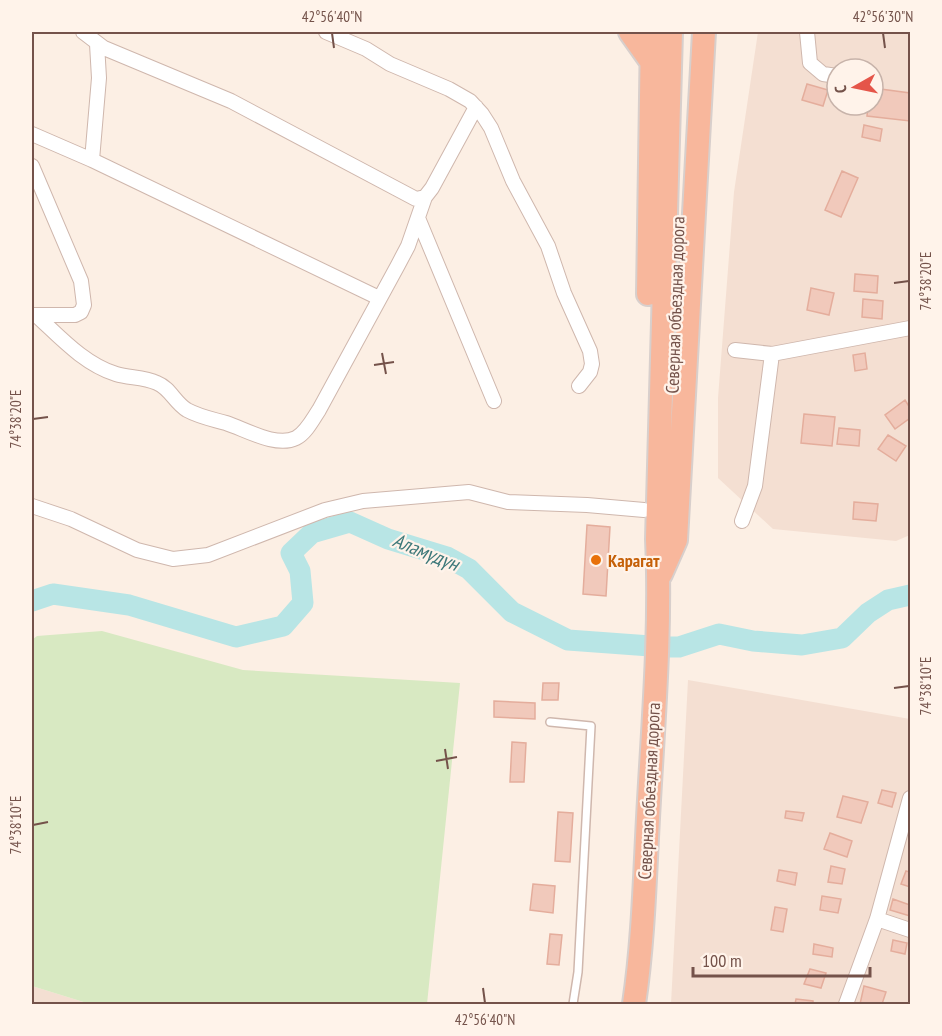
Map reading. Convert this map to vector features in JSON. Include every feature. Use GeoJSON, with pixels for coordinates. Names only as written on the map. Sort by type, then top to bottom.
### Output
{"type":"FeatureCollection","features":[{"type":"Feature","properties":{"kind":"highway"},"geometry":{"type":"LineString","coordinates":[[630,32],[652,63]]}},
{"type":"Feature","properties":{"kind":"highway"},"geometry":{"type":"LineString","coordinates":[[652,32],[644,510],[659,584]]}},
{"type":"Feature","properties":{"kind":"highway","name":"Северная объездная дорога"},"geometry":{"type":"LineString","coordinates":[[634,1005],[645,870],[655,691],[671,32]]}},
{"type":"Feature","properties":{"kind":"highway","name":"Северная объездная дорога"},"geometry":{"type":"LineString","coordinates":[[659,584],[668,540],[684,32]]}},
{"type":"Feature","properties":{"kind":"highway"},"geometry":{"type":"LineString","coordinates":[[659,584],[676,540],[704,32]]}},
{"type":"Feature","properties":{"kind":"street"},"geometry":{"type":"LineString","coordinates":[[326,32],[366,49],[390,64],[450,89],[476,107],[491,128],[513,181],[548,246],[564,293],[590,351],[592,364],[590,372],[579,386]]}},
{"type":"Feature","properties":{"kind":"street"},"geometry":{"type":"LineString","coordinates":[[807,32],[810,63],[825,74]]}},
{"type":"Feature","properties":{"kind":"street"},"geometry":{"type":"LineString","coordinates":[[90,37],[124,57],[231,101],[416,199],[425,197]]}},
{"type":"Feature","properties":{"kind":"street"},"geometry":{"type":"LineString","coordinates":[[90,37],[99,78],[92,160]]}},
{"type":"Feature","properties":{"kind":"street"},"geometry":{"type":"LineString","coordinates":[[34,315],[70,347],[93,363],[116,374],[157,382],[170,391],[184,408],[199,416],[281,441],[296,438],[308,426],[408,246],[425,197],[476,107]]}},
{"type":"Feature","properties":{"kind":"street"},"geometry":{"type":"LineString","coordinates":[[32,134],[92,160],[379,298]]}},
{"type":"Feature","properties":{"kind":"street"},"geometry":{"type":"LineString","coordinates":[[32,166],[81,281],[84,305],[81,312],[75,315],[34,315]]}},
{"type":"Feature","properties":{"kind":"street"},"geometry":{"type":"LineString","coordinates":[[418,218],[494,401]]}},
{"type":"Feature","properties":{"kind":"street"},"geometry":{"type":"LineString","coordinates":[[735,350],[771,354],[910,328]]}},
{"type":"Feature","properties":{"kind":"street"},"geometry":{"type":"LineString","coordinates":[[742,521],[755,486],[771,354]]}},
{"type":"Feature","properties":{"kind":"street"},"geometry":{"type":"LineString","coordinates":[[32,506],[71,519],[138,550],[173,559],[208,555],[325,510],[363,501],[469,492],[508,502],[644,510]]}},
{"type":"Feature","properties":{"kind":"street"},"geometry":{"type":"LineString","coordinates":[[846,1005],[877,919],[910,798]]}},
{"type":"Feature","properties":{"kind":"street"},"geometry":{"type":"LineString","coordinates":[[877,919],[910,930]]}},
{"type":"Feature","properties":{"kind":"lane"},"geometry":{"type":"LineString","coordinates":[[550,722],[591,726],[578,972],[573,1005]]}},
{"type":"Feature","properties":{"kind":"shaded area"},"geometry":{"type":"Polygon","coordinates":[[[758,32],[910,32],[910,535],[896,541],[773,529],[718,478],[718,398],[734,192],[758,32]]]}},
{"type":"Feature","properties":{"kind":"shaded area"},"geometry":{"type":"Polygon","coordinates":[[[688,680],[910,719],[910,1004],[671,1004],[688,680]]]}},
{"type":"Feature","properties":{"kind":"shaded area"},"geometry":{"type":"Polygon","coordinates":[[[32,986],[90,1004],[32,1004],[32,986]]]}},
{"type":"Feature","properties":{"kind":"green space"},"geometry":{"type":"Polygon","coordinates":[[[102,631],[243,670],[460,683],[427,1004],[90,1004],[32,986],[32,640],[37,636],[102,631]]]}},
{"type":"Feature","properties":{"kind":"building"},"geometry":{"type":"Polygon","coordinates":[[[807,84],[825,89],[823,106],[802,100],[807,84]]]}},
{"type":"Feature","properties":{"kind":"building"},"geometry":{"type":"Polygon","coordinates":[[[885,90],[910,93],[910,121],[876,117],[885,117],[885,90]]]}},
{"type":"Feature","properties":{"kind":"building"},"geometry":{"type":"Polygon","coordinates":[[[864,125],[882,129],[880,141],[862,137],[864,125]]]}},
{"type":"Feature","properties":{"kind":"building"},"geometry":{"type":"Polygon","coordinates":[[[842,171],[858,178],[841,217],[825,210],[842,171]]]}},
{"type":"Feature","properties":{"kind":"building"},"geometry":{"type":"Polygon","coordinates":[[[855,274],[878,276],[877,293],[854,291],[855,274]]]}},
{"type":"Feature","properties":{"kind":"building"},"geometry":{"type":"Polygon","coordinates":[[[811,288],[834,293],[829,315],[807,310],[811,288]]]}},
{"type":"Feature","properties":{"kind":"building"},"geometry":{"type":"Polygon","coordinates":[[[863,299],[883,301],[882,319],[862,317],[863,299]]]}},
{"type":"Feature","properties":{"kind":"building"},"geometry":{"type":"Polygon","coordinates":[[[865,353],[867,369],[855,371],[853,355],[865,353]]]}},
{"type":"Feature","properties":{"kind":"building"},"geometry":{"type":"Polygon","coordinates":[[[905,400],[910,408],[910,418],[895,429],[885,415],[905,400]]]}},
{"type":"Feature","properties":{"kind":"building"},"geometry":{"type":"Polygon","coordinates":[[[804,414],[835,417],[832,446],[801,443],[804,414]]]}},
{"type":"Feature","properties":{"kind":"building"},"geometry":{"type":"Polygon","coordinates":[[[839,428],[860,430],[859,446],[837,444],[839,428]]]}},
{"type":"Feature","properties":{"kind":"building"},"geometry":{"type":"Polygon","coordinates":[[[888,435],[906,446],[896,461],[878,449],[888,435]]]}},
{"type":"Feature","properties":{"kind":"building"},"geometry":{"type":"Polygon","coordinates":[[[854,502],[878,504],[876,521],[853,519],[854,502]]]}},
{"type":"Feature","properties":{"kind":"building","name":"Карагат"},"geometry":{"type":"Polygon","coordinates":[[[587,525],[610,527],[606,596],[583,594],[587,525]]]}},
{"type":"Feature","properties":{"kind":"building"},"geometry":{"type":"Polygon","coordinates":[[[543,683],[559,683],[558,700],[542,700],[543,683]]]}},
{"type":"Feature","properties":{"kind":"building"},"geometry":{"type":"Polygon","coordinates":[[[494,701],[535,703],[535,719],[494,717],[494,701]]]}},
{"type":"Feature","properties":{"kind":"building"},"geometry":{"type":"Polygon","coordinates":[[[512,742],[526,743],[524,782],[510,782],[512,742]]]}},
{"type":"Feature","properties":{"kind":"building"},"geometry":{"type":"Polygon","coordinates":[[[882,790],[896,793],[892,807],[878,803],[882,790]]]}},
{"type":"Feature","properties":{"kind":"building"},"geometry":{"type":"Polygon","coordinates":[[[843,796],[868,802],[861,823],[837,817],[843,796]]]}},
{"type":"Feature","properties":{"kind":"building"},"geometry":{"type":"Polygon","coordinates":[[[786,811],[804,813],[802,821],[785,818],[786,811]]]}},
{"type":"Feature","properties":{"kind":"building"},"geometry":{"type":"Polygon","coordinates":[[[558,812],[573,813],[570,862],[555,861],[558,812]]]}},
{"type":"Feature","properties":{"kind":"building"},"geometry":{"type":"Polygon","coordinates":[[[830,833],[852,841],[847,857],[824,849],[830,833]]]}},
{"type":"Feature","properties":{"kind":"building"},"geometry":{"type":"Polygon","coordinates":[[[831,866],[845,869],[842,884],[828,882],[831,866]]]}},
{"type":"Feature","properties":{"kind":"building"},"geometry":{"type":"Polygon","coordinates":[[[779,870],[797,873],[795,885],[777,881],[779,870]]]}},
{"type":"Feature","properties":{"kind":"building"},"geometry":{"type":"Polygon","coordinates":[[[906,871],[910,872],[910,887],[901,884],[906,871]]]}},
{"type":"Feature","properties":{"kind":"building"},"geometry":{"type":"Polygon","coordinates":[[[533,884],[555,886],[553,913],[530,910],[533,884]]]}},
{"type":"Feature","properties":{"kind":"building"},"geometry":{"type":"Polygon","coordinates":[[[822,896],[841,899],[838,913],[820,910],[822,896]]]}},
{"type":"Feature","properties":{"kind":"building"},"geometry":{"type":"Polygon","coordinates":[[[893,899],[910,905],[910,916],[890,910],[893,899]]]}},
{"type":"Feature","properties":{"kind":"building"},"geometry":{"type":"Polygon","coordinates":[[[775,907],[787,909],[783,932],[771,930],[775,907]]]}},
{"type":"Feature","properties":{"kind":"building"},"geometry":{"type":"Polygon","coordinates":[[[550,934],[562,935],[559,965],[547,964],[550,934]]]}},
{"type":"Feature","properties":{"kind":"building"},"geometry":{"type":"Polygon","coordinates":[[[893,940],[907,943],[905,954],[891,951],[893,940]]]}},
{"type":"Feature","properties":{"kind":"building"},"geometry":{"type":"Polygon","coordinates":[[[814,944],[833,948],[832,957],[813,954],[814,944]]]}},
{"type":"Feature","properties":{"kind":"building"},"geometry":{"type":"Polygon","coordinates":[[[810,969],[826,973],[821,988],[804,984],[810,969]]]}},
{"type":"Feature","properties":{"kind":"building"},"geometry":{"type":"Polygon","coordinates":[[[864,986],[886,992],[882,1004],[860,1004],[864,986]]]}},
{"type":"Feature","properties":{"kind":"building"},"geometry":{"type":"Polygon","coordinates":[[[796,999],[813,1001],[813,1004],[795,1004],[796,999]]]}},
{"type":"Feature","properties":{"kind":"waterway","name":"Аламүдүн"},"geometry":{"type":"LineString","coordinates":[[32,601],[53,594],[129,605],[236,637],[283,626],[303,603],[300,571],[291,553],[312,533],[350,522],[388,539],[447,557],[469,569],[512,612],[568,640],[679,647],[719,634],[753,641],[802,645],[842,638],[868,613],[888,600],[910,595]]}},
{"type":"Feature","properties":{"kind":"place","name":"Карагат"},"geometry":{"type":"Point","coordinates":[596,560]}}]}
